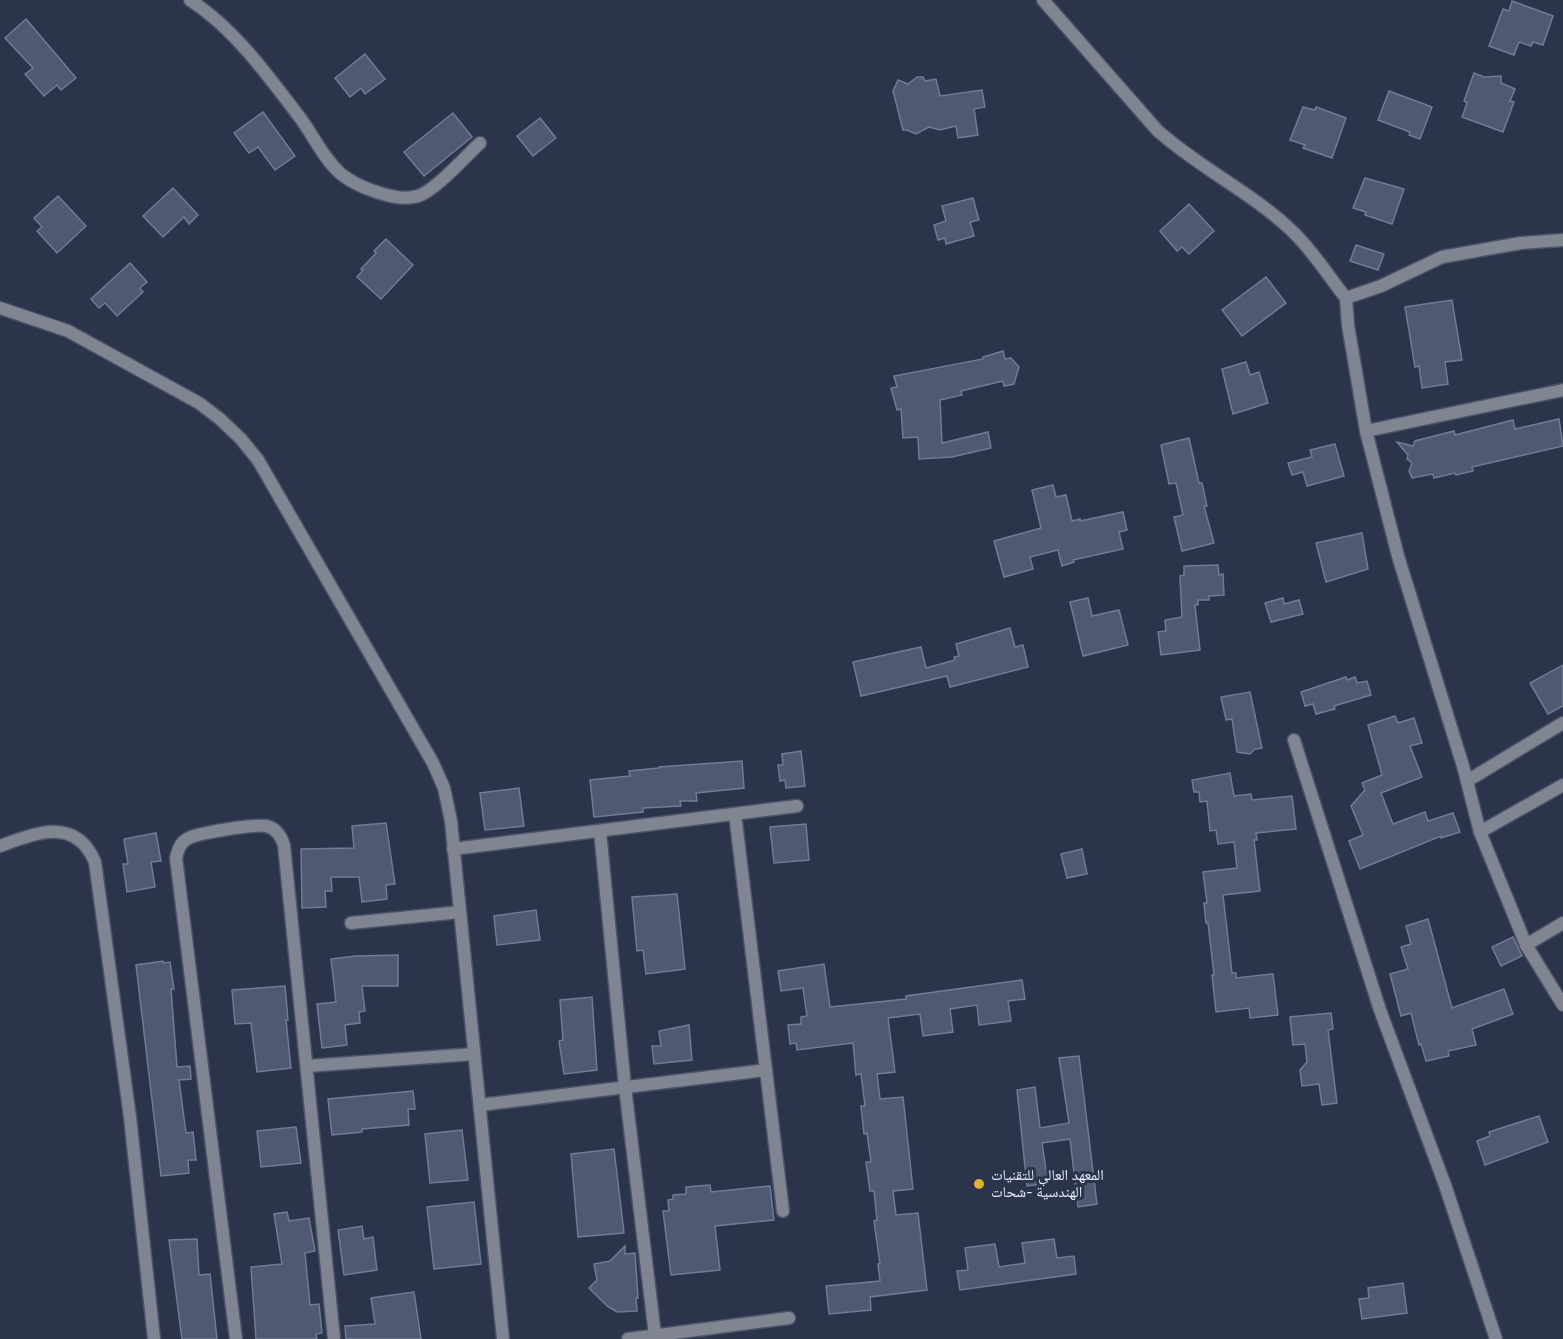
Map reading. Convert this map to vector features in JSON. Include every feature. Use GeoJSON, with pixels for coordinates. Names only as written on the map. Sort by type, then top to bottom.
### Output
{"type":"FeatureCollection","features":[{"type":"Feature","properties":{"kind":"street"},"geometry":{"type":"LineString","coordinates":[[190,0],[208,12],[250,56],[302,121],[328,160],[350,181],[379,193],[408,198],[419,196],[432,188],[480,143]]}},
{"type":"Feature","properties":{"kind":"street"},"geometry":{"type":"LineString","coordinates":[[1043,0],[1157,130],[1178,149],[1293,231],[1346,298],[1348,325],[1366,431],[1398,556],[1467,781],[1480,832],[1526,945],[1563,1005]]}},
{"type":"Feature","properties":{"kind":"street"},"geometry":{"type":"LineString","coordinates":[[1346,298],[1381,286],[1442,257],[1521,243],[1563,240]]}},
{"type":"Feature","properties":{"kind":"street"},"geometry":{"type":"LineString","coordinates":[[0,308],[68,331],[199,403],[241,439],[258,460],[433,763],[448,804],[503,1339]]}},
{"type":"Feature","properties":{"kind":"street"},"geometry":{"type":"LineString","coordinates":[[1366,431],[1563,390]]}},
{"type":"Feature","properties":{"kind":"street"},"geometry":{"type":"LineString","coordinates":[[1467,781],[1563,723]]}},
{"type":"Feature","properties":{"kind":"street"},"geometry":{"type":"LineString","coordinates":[[1294,740],[1380,1010],[1445,1185],[1496,1339]]}},
{"type":"Feature","properties":{"kind":"street"},"geometry":{"type":"LineString","coordinates":[[1480,832],[1563,785]]}},
{"type":"Feature","properties":{"kind":"street"},"geometry":{"type":"LineString","coordinates":[[453,849],[796,806]]}},
{"type":"Feature","properties":{"kind":"street"},"geometry":{"type":"LineString","coordinates":[[735,814],[783,1211]]}},
{"type":"Feature","properties":{"kind":"street"},"geometry":{"type":"LineString","coordinates":[[236,1339],[177,852],[185,840],[190,837],[258,825],[272,828],[282,838],[285,845],[334,1339]]}},
{"type":"Feature","properties":{"kind":"street"},"geometry":{"type":"LineString","coordinates":[[0,846],[47,831],[64,832],[79,839],[95,862],[130,1117],[154,1339]]}},
{"type":"Feature","properties":{"kind":"street"},"geometry":{"type":"LineString","coordinates":[[600,831],[625,1087],[655,1335]]}},
{"type":"Feature","properties":{"kind":"street"},"geometry":{"type":"LineString","coordinates":[[351,923],[460,912]]}},
{"type":"Feature","properties":{"kind":"street"},"geometry":{"type":"LineString","coordinates":[[1526,945],[1563,923]]}},
{"type":"Feature","properties":{"kind":"street"},"geometry":{"type":"LineString","coordinates":[[307,1066],[474,1054]]}},
{"type":"Feature","properties":{"kind":"street"},"geometry":{"type":"LineString","coordinates":[[480,1105],[766,1070]]}},
{"type":"Feature","properties":{"kind":"street"},"geometry":{"type":"LineString","coordinates":[[628,1339],[789,1318]]}},
{"type":"Feature","properties":{"kind":"building"},"geometry":{"type":"Polygon","coordinates":[[[1512,1],[1553,16],[1543,45],[1533,42],[1531,46],[1519,42],[1514,55],[1489,46],[1503,9],[1509,11],[1512,1]]]}},
{"type":"Feature","properties":{"kind":"building"},"geometry":{"type":"Polygon","coordinates":[[[26,19],[76,78],[61,90],[57,85],[44,96],[25,74],[33,68],[5,38],[26,19]]]}},
{"type":"Feature","properties":{"kind":"building"},"geometry":{"type":"Polygon","coordinates":[[[365,54],[385,79],[365,94],[361,88],[350,97],[335,78],[365,54]]]}},
{"type":"Feature","properties":{"kind":"building"},"geometry":{"type":"Polygon","coordinates":[[[1474,73],[1484,77],[1501,76],[1501,83],[1515,89],[1510,101],[1514,102],[1503,132],[1462,117],[1467,103],[1464,101],[1474,73]]]}},
{"type":"Feature","properties":{"kind":"building"},"geometry":{"type":"Polygon","coordinates":[[[917,77],[923,77],[925,81],[936,79],[940,96],[982,90],[985,107],[974,109],[978,135],[958,138],[956,126],[940,130],[929,127],[916,134],[903,130],[893,91],[898,80],[908,84],[917,77]]]}},
{"type":"Feature","properties":{"kind":"building"},"geometry":{"type":"Polygon","coordinates":[[[1389,91],[1432,107],[1420,139],[1409,135],[1410,132],[1378,120],[1389,91]]]}},
{"type":"Feature","properties":{"kind":"building"},"geometry":{"type":"Polygon","coordinates":[[[1303,107],[1315,110],[1316,107],[1346,118],[1332,158],[1303,148],[1305,145],[1290,140],[1303,107]]]}},
{"type":"Feature","properties":{"kind":"building"},"geometry":{"type":"Polygon","coordinates":[[[263,112],[295,156],[275,170],[258,147],[249,153],[234,133],[263,112]]]}},
{"type":"Feature","properties":{"kind":"building"},"geometry":{"type":"Polygon","coordinates":[[[453,113],[472,137],[424,176],[404,152],[453,113]]]}},
{"type":"Feature","properties":{"kind":"building"},"geometry":{"type":"Polygon","coordinates":[[[540,118],[556,138],[533,156],[517,136],[540,118]]]}},
{"type":"Feature","properties":{"kind":"building"},"geometry":{"type":"Polygon","coordinates":[[[1365,178],[1404,189],[1392,224],[1365,215],[1366,212],[1353,208],[1365,178]]]}},
{"type":"Feature","properties":{"kind":"building"},"geometry":{"type":"Polygon","coordinates":[[[173,188],[198,215],[189,224],[184,217],[163,237],[143,216],[173,188]]]}},
{"type":"Feature","properties":{"kind":"building"},"geometry":{"type":"Polygon","coordinates":[[[58,196],[86,226],[57,253],[37,231],[42,227],[34,218],[58,196]]]}},
{"type":"Feature","properties":{"kind":"building"},"geometry":{"type":"Polygon","coordinates":[[[973,198],[979,220],[970,222],[974,236],[946,244],[945,238],[938,240],[934,225],[946,221],[942,206],[973,198]]]}},
{"type":"Feature","properties":{"kind":"building"},"geometry":{"type":"Polygon","coordinates":[[[1189,204],[1214,231],[1189,254],[1182,247],[1177,251],[1160,231],[1189,204]]]}},
{"type":"Feature","properties":{"kind":"building"},"geometry":{"type":"Polygon","coordinates":[[[386,239],[413,265],[381,299],[357,277],[363,270],[361,269],[376,253],[374,251],[386,239]]]}},
{"type":"Feature","properties":{"kind":"building"},"geometry":{"type":"Polygon","coordinates":[[[1356,245],[1384,254],[1378,270],[1350,261],[1356,245]]]}},
{"type":"Feature","properties":{"kind":"building"},"geometry":{"type":"Polygon","coordinates":[[[130,263],[147,282],[140,288],[143,292],[117,316],[105,303],[99,308],[91,299],[130,263]]]}},
{"type":"Feature","properties":{"kind":"building"},"geometry":{"type":"Polygon","coordinates":[[[1266,277],[1286,303],[1242,336],[1222,310],[1266,277]]]}},
{"type":"Feature","properties":{"kind":"building"},"geometry":{"type":"Polygon","coordinates":[[[1452,300],[1462,360],[1445,362],[1448,384],[1422,388],[1419,366],[1415,367],[1405,307],[1452,300]]]}},
{"type":"Feature","properties":{"kind":"building"},"geometry":{"type":"Polygon","coordinates":[[[1003,351],[1005,359],[1011,358],[1019,367],[1014,384],[1004,386],[1003,381],[961,391],[962,395],[940,400],[942,443],[988,432],[991,448],[952,457],[919,459],[918,437],[903,438],[901,409],[897,410],[891,388],[897,387],[894,376],[983,359],[983,357],[1003,351]]]}},
{"type":"Feature","properties":{"kind":"building"},"geometry":{"type":"Polygon","coordinates":[[[1246,362],[1250,375],[1259,372],[1268,403],[1233,414],[1222,369],[1246,362]]]}},
{"type":"Feature","properties":{"kind":"building"},"geometry":{"type":"Polygon","coordinates":[[[1559,419],[1563,446],[1472,467],[1473,471],[1456,475],[1455,473],[1434,478],[1433,474],[1412,478],[1409,471],[1412,463],[1397,442],[1413,446],[1415,441],[1454,431],[1455,435],[1513,420],[1515,429],[1559,419]]]}},
{"type":"Feature","properties":{"kind":"building"},"geometry":{"type":"Polygon","coordinates":[[[1189,438],[1199,483],[1202,483],[1207,506],[1204,506],[1214,543],[1182,551],[1174,517],[1183,515],[1176,483],[1169,484],[1161,445],[1189,438]]]}},
{"type":"Feature","properties":{"kind":"building"},"geometry":{"type":"Polygon","coordinates":[[[1335,444],[1344,476],[1307,486],[1303,472],[1292,475],[1288,463],[1312,457],[1310,450],[1335,444]]]}},
{"type":"Feature","properties":{"kind":"building"},"geometry":{"type":"Polygon","coordinates":[[[1053,485],[1056,497],[1066,495],[1072,521],[1123,512],[1127,530],[1119,532],[1123,549],[1073,560],[1074,562],[1062,566],[1058,550],[1030,557],[1033,569],[1004,577],[994,541],[1041,528],[1032,490],[1053,485]]]}},
{"type":"Feature","properties":{"kind":"building"},"geometry":{"type":"Polygon","coordinates":[[[1362,533],[1368,569],[1326,582],[1316,543],[1362,533]]]}},
{"type":"Feature","properties":{"kind":"building"},"geometry":{"type":"Polygon","coordinates":[[[1218,565],[1219,575],[1223,574],[1224,595],[1209,596],[1209,600],[1198,600],[1198,605],[1195,605],[1200,650],[1161,655],[1158,632],[1166,631],[1165,620],[1182,617],[1180,576],[1184,575],[1184,566],[1218,565]]]}},
{"type":"Feature","properties":{"kind":"building"},"geometry":{"type":"Polygon","coordinates":[[[1088,598],[1092,616],[1119,610],[1128,645],[1083,656],[1070,602],[1088,598]]]}},
{"type":"Feature","properties":{"kind":"building"},"geometry":{"type":"Polygon","coordinates":[[[1283,598],[1284,604],[1299,600],[1303,614],[1271,622],[1265,603],[1283,598]]]}},
{"type":"Feature","properties":{"kind":"building"},"geometry":{"type":"Polygon","coordinates":[[[1010,628],[1015,647],[1023,645],[1028,667],[950,687],[947,676],[861,696],[853,662],[921,647],[926,668],[955,660],[954,657],[959,656],[956,644],[1010,628]]]}},
{"type":"Feature","properties":{"kind":"building"},"geometry":{"type":"Polygon","coordinates":[[[1563,665],[1563,706],[1548,714],[1530,683],[1563,665]]]}},
{"type":"Feature","properties":{"kind":"building"},"geometry":{"type":"Polygon","coordinates":[[[1346,677],[1347,680],[1355,677],[1357,683],[1367,681],[1371,695],[1316,714],[1313,704],[1305,706],[1301,692],[1346,677]]]}},
{"type":"Feature","properties":{"kind":"building"},"geometry":{"type":"Polygon","coordinates":[[[1250,692],[1262,748],[1255,749],[1250,754],[1237,752],[1232,719],[1226,720],[1221,697],[1250,692]]]}},
{"type":"Feature","properties":{"kind":"building"},"geometry":{"type":"Polygon","coordinates":[[[1395,716],[1398,723],[1414,718],[1422,743],[1410,746],[1422,777],[1381,793],[1393,824],[1425,812],[1428,821],[1453,813],[1460,832],[1441,838],[1441,836],[1360,869],[1349,841],[1363,835],[1351,806],[1365,790],[1362,783],[1382,775],[1368,725],[1395,716]]]}},
{"type":"Feature","properties":{"kind":"building"},"geometry":{"type":"Polygon","coordinates":[[[801,751],[805,786],[786,788],[785,780],[780,781],[778,765],[783,765],[782,754],[801,751]]]}},
{"type":"Feature","properties":{"kind":"building"},"geometry":{"type":"Polygon","coordinates":[[[742,761],[744,788],[696,793],[697,801],[680,801],[681,806],[643,808],[643,812],[594,817],[590,780],[630,776],[629,771],[659,767],[742,761]]]}},
{"type":"Feature","properties":{"kind":"building"},"geometry":{"type":"Polygon","coordinates":[[[1230,773],[1234,796],[1251,794],[1252,800],[1292,796],[1296,829],[1256,833],[1257,840],[1254,840],[1260,891],[1223,895],[1232,973],[1236,973],[1236,978],[1273,974],[1278,1015],[1250,1018],[1249,1008],[1216,1012],[1212,975],[1214,975],[1204,903],[1207,903],[1203,872],[1237,868],[1234,842],[1218,844],[1216,830],[1210,831],[1207,801],[1200,802],[1199,792],[1194,792],[1192,780],[1230,773]]]}},
{"type":"Feature","properties":{"kind":"building"},"geometry":{"type":"Polygon","coordinates":[[[519,788],[524,826],[485,830],[480,793],[519,788]]]}},
{"type":"Feature","properties":{"kind":"building"},"geometry":{"type":"Polygon","coordinates":[[[386,823],[395,884],[386,885],[387,899],[362,902],[359,877],[331,877],[332,891],[325,891],[326,907],[302,908],[301,849],[354,848],[352,826],[386,823]]]}},
{"type":"Feature","properties":{"kind":"building"},"geometry":{"type":"Polygon","coordinates":[[[806,824],[809,860],[774,863],[770,827],[806,824]]]}},
{"type":"Feature","properties":{"kind":"building"},"geometry":{"type":"Polygon","coordinates":[[[156,833],[161,861],[151,862],[155,887],[127,892],[123,864],[128,864],[124,839],[156,833]]]}},
{"type":"Feature","properties":{"kind":"building"},"geometry":{"type":"Polygon","coordinates":[[[1082,849],[1087,874],[1067,878],[1061,854],[1082,849]]]}},
{"type":"Feature","properties":{"kind":"building"},"geometry":{"type":"Polygon","coordinates":[[[677,894],[685,969],[646,974],[643,950],[637,951],[632,897],[677,894]]]}},
{"type":"Feature","properties":{"kind":"building"},"geometry":{"type":"Polygon","coordinates":[[[536,910],[540,940],[497,945],[494,916],[536,910]]]}},
{"type":"Feature","properties":{"kind":"building"},"geometry":{"type":"Polygon","coordinates":[[[1428,919],[1452,1008],[1504,989],[1513,1014],[1472,1029],[1476,1045],[1448,1051],[1449,1056],[1426,1061],[1421,1044],[1419,1045],[1411,1013],[1401,1016],[1390,974],[1408,969],[1401,947],[1411,944],[1406,926],[1428,919]]]}},
{"type":"Feature","properties":{"kind":"building"},"geometry":{"type":"Polygon","coordinates":[[[1513,937],[1522,956],[1501,966],[1492,947],[1513,937]]]}},
{"type":"Feature","properties":{"kind":"building"},"geometry":{"type":"Polygon","coordinates":[[[398,955],[398,986],[362,986],[365,1011],[359,1012],[360,1023],[345,1025],[347,1045],[322,1048],[317,1004],[336,1002],[331,959],[398,955]]]}},
{"type":"Feature","properties":{"kind":"building"},"geometry":{"type":"Polygon","coordinates":[[[163,961],[163,963],[170,962],[174,989],[171,989],[177,1067],[190,1066],[191,1079],[179,1080],[186,1133],[193,1132],[196,1160],[188,1160],[189,1173],[161,1176],[136,965],[163,961]]]}},
{"type":"Feature","properties":{"kind":"building"},"geometry":{"type":"Polygon","coordinates":[[[824,964],[830,1007],[906,999],[906,996],[1022,980],[1025,999],[1008,1001],[1011,1021],[979,1025],[977,1005],[950,1009],[953,1032],[923,1036],[920,1014],[888,1018],[895,1072],[877,1074],[880,1099],[903,1097],[913,1189],[893,1191],[896,1215],[918,1213],[927,1290],[870,1297],[871,1310],[829,1314],[826,1286],[880,1281],[878,1264],[880,1264],[874,1221],[877,1220],[874,1191],[870,1191],[866,1162],[871,1162],[867,1133],[864,1134],[861,1106],[865,1106],[861,1074],[856,1075],[853,1043],[797,1050],[796,1043],[790,1044],[788,1025],[801,1024],[801,1017],[807,1016],[803,988],[781,991],[778,971],[824,964]]]}},
{"type":"Feature","properties":{"kind":"building"},"geometry":{"type":"Polygon","coordinates":[[[285,986],[291,1068],[257,1072],[251,1023],[235,1024],[232,990],[285,986]]]}},
{"type":"Feature","properties":{"kind":"building"},"geometry":{"type":"Polygon","coordinates":[[[592,997],[597,1070],[564,1074],[559,1041],[563,1040],[560,1000],[592,997]]]}},
{"type":"Feature","properties":{"kind":"building"},"geometry":{"type":"Polygon","coordinates":[[[1331,1013],[1333,1029],[1328,1030],[1337,1103],[1322,1105],[1319,1084],[1302,1086],[1300,1070],[1307,1062],[1305,1044],[1293,1045],[1290,1017],[1331,1013]]]}},
{"type":"Feature","properties":{"kind":"building"},"geometry":{"type":"Polygon","coordinates":[[[689,1025],[692,1060],[654,1064],[652,1046],[661,1046],[659,1031],[689,1025]]]}},
{"type":"Feature","properties":{"kind":"building"},"geometry":{"type":"Polygon","coordinates":[[[1079,1056],[1097,1204],[1078,1207],[1070,1139],[1042,1143],[1048,1183],[1027,1186],[1017,1090],[1035,1087],[1040,1128],[1069,1123],[1059,1058],[1079,1056]]]}},
{"type":"Feature","properties":{"kind":"building"},"geometry":{"type":"Polygon","coordinates":[[[413,1091],[415,1109],[408,1109],[409,1125],[362,1129],[362,1132],[332,1135],[328,1099],[413,1091]]]}},
{"type":"Feature","properties":{"kind":"building"},"geometry":{"type":"Polygon","coordinates":[[[1539,1116],[1548,1142],[1485,1165],[1477,1141],[1490,1136],[1489,1132],[1539,1116]]]}},
{"type":"Feature","properties":{"kind":"building"},"geometry":{"type":"Polygon","coordinates":[[[296,1127],[301,1163],[261,1167],[257,1131],[296,1127]]]}},
{"type":"Feature","properties":{"kind":"building"},"geometry":{"type":"Polygon","coordinates":[[[462,1130],[468,1180],[430,1183],[425,1134],[462,1130]]]}},
{"type":"Feature","properties":{"kind":"building"},"geometry":{"type":"Polygon","coordinates":[[[614,1149],[624,1233],[578,1237],[571,1154],[614,1149]]]}},
{"type":"Feature","properties":{"kind":"building"},"geometry":{"type":"Polygon","coordinates":[[[710,1185],[711,1192],[770,1186],[774,1220],[715,1226],[720,1270],[671,1275],[663,1211],[669,1211],[668,1200],[673,1199],[673,1195],[686,1194],[686,1187],[710,1185]]]}},
{"type":"Feature","properties":{"kind":"building"},"geometry":{"type":"Polygon","coordinates":[[[474,1202],[481,1264],[434,1269],[427,1207],[474,1202]]]}},
{"type":"Feature","properties":{"kind":"building"},"geometry":{"type":"Polygon","coordinates":[[[287,1212],[289,1221],[309,1218],[315,1251],[305,1253],[310,1305],[319,1304],[322,1333],[316,1334],[317,1339],[256,1339],[251,1267],[282,1264],[274,1214],[287,1212]]]}},
{"type":"Feature","properties":{"kind":"building"},"geometry":{"type":"Polygon","coordinates":[[[362,1226],[364,1239],[373,1237],[377,1270],[344,1275],[338,1230],[362,1226]]]}},
{"type":"Feature","properties":{"kind":"building"},"geometry":{"type":"Polygon","coordinates":[[[197,1239],[199,1275],[210,1274],[217,1339],[182,1339],[169,1240],[197,1239]]]}},
{"type":"Feature","properties":{"kind":"building"},"geometry":{"type":"Polygon","coordinates":[[[1054,1239],[1057,1258],[1074,1256],[1076,1274],[960,1290],[957,1271],[968,1270],[965,1248],[995,1244],[999,1267],[1025,1263],[1022,1243],[1054,1239]]]}},
{"type":"Feature","properties":{"kind":"building"},"geometry":{"type":"Polygon","coordinates":[[[625,1246],[625,1254],[635,1253],[637,1311],[617,1312],[607,1306],[589,1288],[597,1280],[594,1264],[610,1261],[625,1246]]]}},
{"type":"Feature","properties":{"kind":"building"},"geometry":{"type":"Polygon","coordinates":[[[1403,1283],[1407,1313],[1362,1319],[1359,1299],[1369,1298],[1368,1288],[1403,1283]]]}},
{"type":"Feature","properties":{"kind":"building"},"geometry":{"type":"Polygon","coordinates":[[[414,1292],[421,1339],[346,1339],[345,1326],[375,1324],[371,1298],[414,1292]]]}},
{"type":"Feature","properties":{"kind":"place","name":"المعهد العالي للتقنيات الهندسية -شحات"},"geometry":{"type":"Point","coordinates":[979,1184]}}]}
